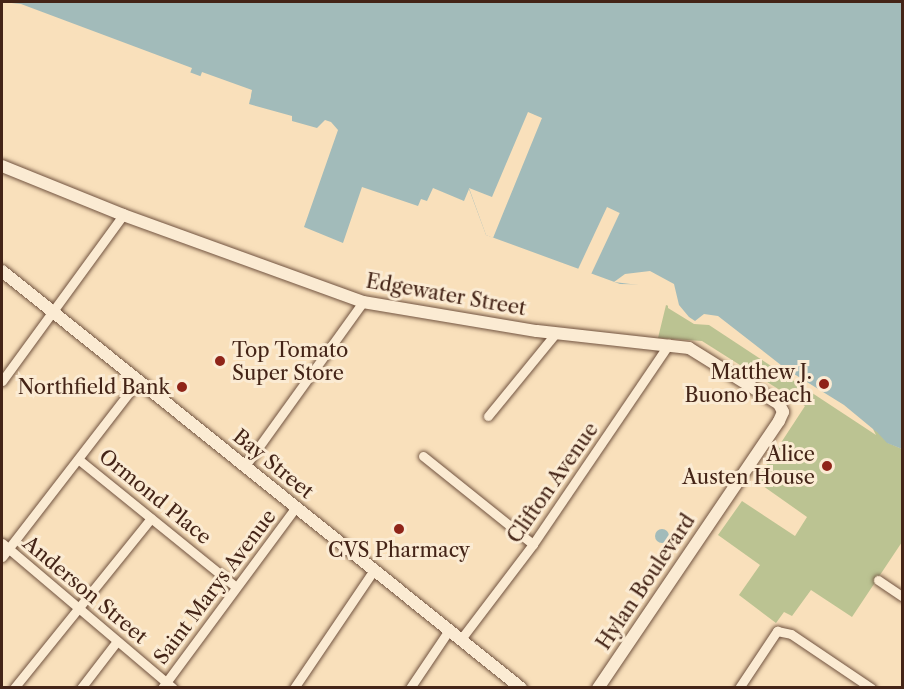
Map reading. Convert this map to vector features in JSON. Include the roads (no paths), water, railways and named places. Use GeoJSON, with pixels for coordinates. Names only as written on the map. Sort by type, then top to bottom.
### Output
{"type":"FeatureCollection","features":[{"type":"Feature","properties":{"kind":"street","name":"Edgewater Street"},"geometry":{"type":"LineString","coordinates":[[2,166],[123,215],[363,302],[556,333],[669,344],[703,354],[782,408]]}},
{"type":"Feature","properties":{"kind":"street"},"geometry":{"type":"LineString","coordinates":[[2,381],[54,313],[123,215]]}},
{"type":"Feature","properties":{"kind":"street","name":"Bay Street"},"geometry":{"type":"LineString","coordinates":[[2,271],[521,687]]}},
{"type":"Feature","properties":{"kind":"street"},"geometry":{"type":"LineString","coordinates":[[245,466],[363,302]]}},
{"type":"Feature","properties":{"kind":"street"},"geometry":{"type":"LineString","coordinates":[[488,416],[556,333]]}},
{"type":"Feature","properties":{"kind":"street","name":"Clifton Avenue"},"geometry":{"type":"LineString","coordinates":[[461,639],[533,544],[669,344]]}},
{"type":"Feature","properties":{"kind":"street"},"geometry":{"type":"LineString","coordinates":[[2,557],[5,546],[78,459],[138,381]]}},
{"type":"Feature","properties":{"kind":"street","name":"Hylan Boulevard"},"geometry":{"type":"LineString","coordinates":[[598,687],[774,429],[783,415],[782,408]]}},
{"type":"Feature","properties":{"kind":"street"},"geometry":{"type":"LineString","coordinates":[[423,456],[533,544]]}},
{"type":"Feature","properties":{"kind":"street","name":"Ormond Place"},"geometry":{"type":"LineString","coordinates":[[78,459],[236,587]]}},
{"type":"Feature","properties":{"kind":"street","name":"Saint Marys Avenue"},"geometry":{"type":"LineString","coordinates":[[167,686],[236,587],[296,507]]}},
{"type":"Feature","properties":{"kind":"street"},"geometry":{"type":"LineString","coordinates":[[14,687],[151,518]]}},
{"type":"Feature","properties":{"kind":"street","name":"Anderson Street"},"geometry":{"type":"LineString","coordinates":[[5,546],[79,607],[167,686]]}},
{"type":"Feature","properties":{"kind":"street"},"geometry":{"type":"LineString","coordinates":[[294,687],[374,570]]}},
{"type":"Feature","properties":{"kind":"street"},"geometry":{"type":"LineString","coordinates":[[878,580],[903,596]]}},
{"type":"Feature","properties":{"kind":"street"},"geometry":{"type":"LineString","coordinates":[[410,687],[449,630]]}},
{"type":"Feature","properties":{"kind":"street"},"geometry":{"type":"LineString","coordinates":[[739,687],[777,631],[791,633],[871,687]]}},
{"type":"Feature","properties":{"kind":"street"},"geometry":{"type":"LineString","coordinates":[[81,687],[117,641]]}},
{"type":"Feature","properties":{"kind":"water"},"geometry":{"type":"Polygon","coordinates":[[[2,2],[902,2],[902,449],[887,443],[877,432],[710,323],[695,321],[670,306],[671,290],[664,285],[620,284],[486,235],[469,189],[464,201],[433,188],[427,201],[421,199],[418,206],[362,187],[343,243],[304,227],[338,130],[331,122],[325,120],[317,128],[292,121],[292,116],[249,104],[251,95],[17,8],[11,15],[2,2]]]}},
{"type":"Feature","properties":{"kind":"water"},"geometry":{"type":"Polygon","coordinates":[[[662,529],[667,531],[669,536],[667,541],[662,543],[657,541],[655,536],[657,531],[662,529]]]}},
{"type":"Feature","properties":{"kind":"place","name":"Top Tomato Super Store"},"geometry":{"type":"Point","coordinates":[220,361]}},
{"type":"Feature","properties":{"kind":"place","name":"Matthew J. Buono Beach"},"geometry":{"type":"Point","coordinates":[824,384]}},
{"type":"Feature","properties":{"kind":"place","name":"Northfield Bank"},"geometry":{"type":"Point","coordinates":[182,387]}},
{"type":"Feature","properties":{"kind":"place","name":"Alice Austen House"},"geometry":{"type":"Point","coordinates":[827,466]}},
{"type":"Feature","properties":{"kind":"place","name":"CVS Pharmacy"},"geometry":{"type":"Point","coordinates":[399,529]}}]}
